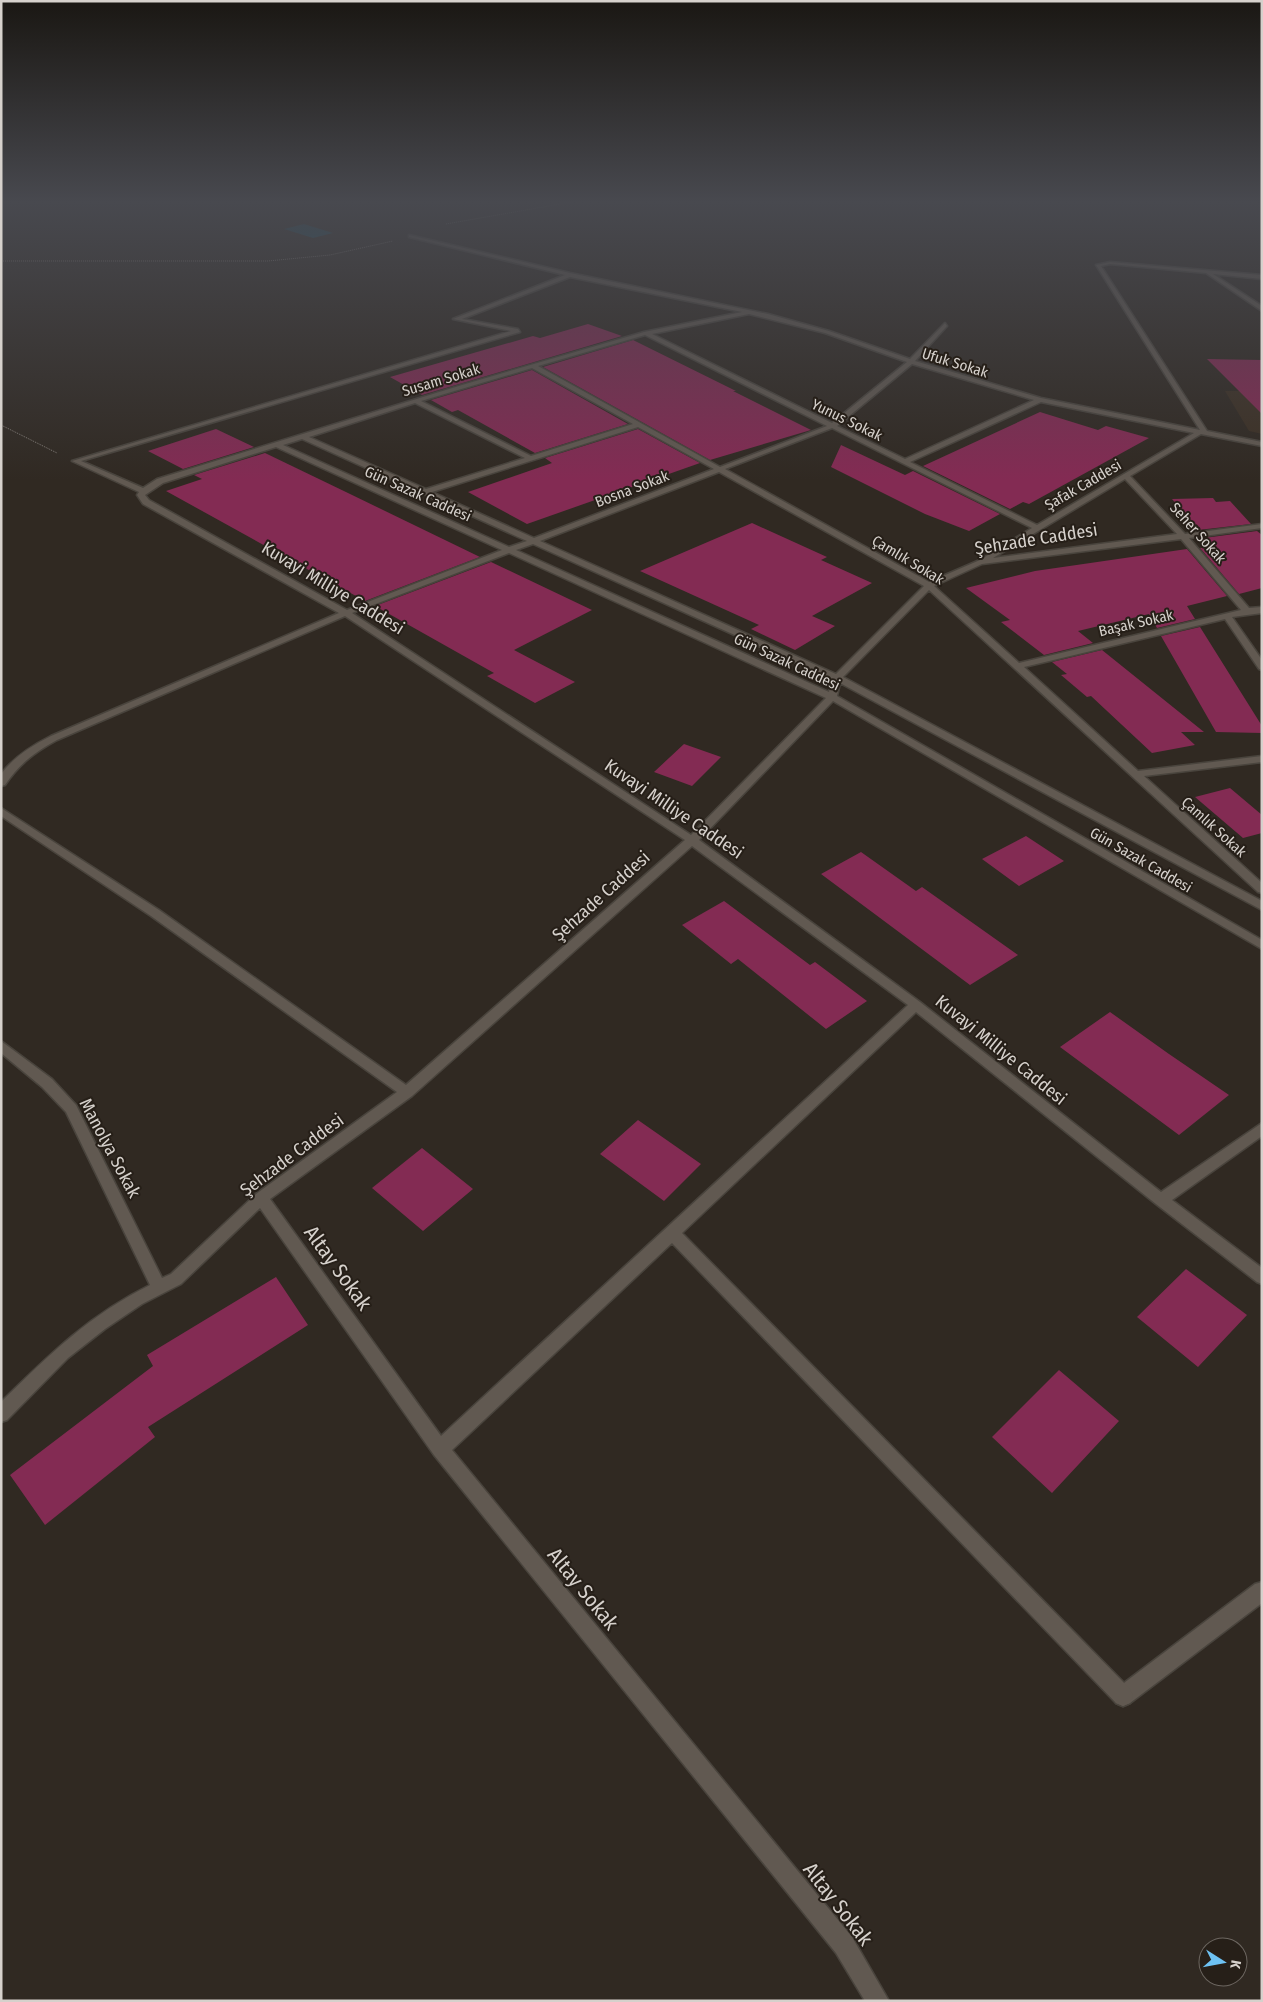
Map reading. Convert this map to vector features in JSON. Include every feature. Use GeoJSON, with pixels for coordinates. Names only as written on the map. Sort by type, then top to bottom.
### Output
{"type":"FeatureCollection","features":[{"type":"Feature","properties":{"kind":"street"},"geometry":{"type":"LineString","coordinates":[[75,461],[518,331],[456,319],[522,293]]}},
{"type":"Feature","properties":{"kind":"street","name":"Ufuk Sokak"},"geometry":{"type":"LineString","coordinates":[[661,293],[752,312],[827,332],[912,362],[1040,400],[1262,444]]}},
{"type":"Feature","properties":{"kind":"street"},"geometry":{"type":"LineString","coordinates":[[1116,293],[1203,433]]}},
{"type":"Feature","properties":{"kind":"street"},"geometry":{"type":"LineString","coordinates":[[1239,293],[1262,309]]}},
{"type":"Feature","properties":{"kind":"street","name":"Susam Sokak"},"geometry":{"type":"LineString","coordinates":[[143,491],[160,481],[533,366],[646,333],[752,312]]}},
{"type":"Feature","properties":{"kind":"street","name":"Bosna Sokak"},"geometry":{"type":"LineString","coordinates":[[1,783],[14,764],[47,742],[346,613],[832,426],[912,362],[945,325]]}},
{"type":"Feature","properties":{"kind":"street","name":"Yunus Sokak"},"geometry":{"type":"LineString","coordinates":[[646,333],[1037,528]]}},
{"type":"Feature","properties":{"kind":"street","name":"Çamlık Sokak"},"geometry":{"type":"LineString","coordinates":[[533,366],[928,585],[1262,889]]}},
{"type":"Feature","properties":{"kind":"street"},"geometry":{"type":"LineString","coordinates":[[905,462],[1040,400]]}},
{"type":"Feature","properties":{"kind":"street"},"geometry":{"type":"LineString","coordinates":[[415,401],[530,458]]}},
{"type":"Feature","properties":{"kind":"street"},"geometry":{"type":"LineString","coordinates":[[425,492],[639,424]]}},
{"type":"Feature","properties":{"kind":"street","name":"Şafak Caddesi"},"geometry":{"type":"LineString","coordinates":[[980,562],[1203,433]]}},
{"type":"Feature","properties":{"kind":"street","name":"Gün Sazak Caddesi"},"geometry":{"type":"LineString","coordinates":[[304,437],[837,678],[1262,906]]}},
{"type":"Feature","properties":{"kind":"street","name":"Gün Sazak Caddesi"},"geometry":{"type":"LineString","coordinates":[[278,445],[832,697],[1262,945]]}},
{"type":"Feature","properties":{"kind":"street"},"geometry":{"type":"LineString","coordinates":[[75,461],[143,491]]}},
{"type":"Feature","properties":{"kind":"street","name":"Seher Sokak"},"geometry":{"type":"LineString","coordinates":[[1126,476],[1183,536],[1247,611]]}},
{"type":"Feature","properties":{"kind":"street","name":"Kuvayi Milliye Caddesi"},"geometry":{"type":"LineString","coordinates":[[143,491],[141,495],[146,502],[346,613],[692,840],[916,1005],[1161,1200],[1262,1277]]}},
{"type":"Feature","properties":{"kind":"street","name":"Şehzade Caddesi"},"geometry":{"type":"LineString","coordinates":[[1,1414],[27,1385],[62,1353],[107,1319],[176,1279],[261,1198],[407,1092],[692,840],[832,697],[837,678],[928,585],[980,562],[1262,526]]}},
{"type":"Feature","properties":{"kind":"street","name":"Başak Sokak"},"geometry":{"type":"LineString","coordinates":[[1017,666],[1247,611],[1262,610]]}},
{"type":"Feature","properties":{"kind":"street"},"geometry":{"type":"LineString","coordinates":[[1226,616],[1262,667]]}},
{"type":"Feature","properties":{"kind":"street"},"geometry":{"type":"LineString","coordinates":[[1136,774],[1262,759]]}},
{"type":"Feature","properties":{"kind":"street"},"geometry":{"type":"LineString","coordinates":[[1,811],[155,913],[407,1092]]}},
{"type":"Feature","properties":{"kind":"street"},"geometry":{"type":"LineString","coordinates":[[440,1449],[916,1005]]}},
{"type":"Feature","properties":{"kind":"street","name":"Manolya Sokak"},"geometry":{"type":"LineString","coordinates":[[1,1046],[48,1083],[71,1109],[159,1288]]}},
{"type":"Feature","properties":{"kind":"street"},"geometry":{"type":"LineString","coordinates":[[1161,1200],[1262,1128]]}},
{"type":"Feature","properties":{"kind":"street","name":"Altay Sokak"},"geometry":{"type":"LineString","coordinates":[[261,1198],[440,1449],[844,1945],[878,2001]]}},
{"type":"Feature","properties":{"kind":"street"},"geometry":{"type":"LineString","coordinates":[[672,1233],[1123,1696],[1262,1591]]}},
{"type":"Feature","properties":{"kind":"path"},"geometry":{"type":"LineString","coordinates":[[1,425],[75,461]]}},
{"type":"Feature","properties":{"kind":"shaded area"},"geometry":{"type":"Polygon","coordinates":[[[1225,391],[1262,391],[1262,434],[1249,431],[1225,391]]]}},
{"type":"Feature","properties":{"kind":"building"},"geometry":{"type":"Polygon","coordinates":[[[588,324],[622,336],[422,395],[390,377],[533,336],[540,338],[588,324]]]}},
{"type":"Feature","properties":{"kind":"building"},"geometry":{"type":"Polygon","coordinates":[[[633,340],[811,430],[710,460],[543,367],[633,340]]]}},
{"type":"Feature","properties":{"kind":"building"},"geometry":{"type":"Polygon","coordinates":[[[1207,359],[1262,360],[1262,414],[1207,359]]]}},
{"type":"Feature","properties":{"kind":"building"},"geometry":{"type":"Polygon","coordinates":[[[532,370],[628,424],[535,453],[458,410],[452,412],[431,400],[532,370]]]}},
{"type":"Feature","properties":{"kind":"building"},"geometry":{"type":"Polygon","coordinates":[[[1040,412],[1098,430],[1106,426],[1149,438],[1029,504],[1023,502],[1010,509],[923,466],[1040,412]]]}},
{"type":"Feature","properties":{"kind":"building"},"geometry":{"type":"Polygon","coordinates":[[[216,429],[254,447],[183,469],[148,451],[216,429]]]}},
{"type":"Feature","properties":{"kind":"building"},"geometry":{"type":"Polygon","coordinates":[[[638,429],[700,463],[527,524],[468,492],[552,463],[545,458],[638,429]]]}},
{"type":"Feature","properties":{"kind":"building"},"geometry":{"type":"Polygon","coordinates":[[[841,445],[905,475],[913,471],[1000,514],[969,531],[925,514],[831,467],[841,445]]]}},
{"type":"Feature","properties":{"kind":"building"},"geometry":{"type":"Polygon","coordinates":[[[265,453],[480,557],[365,601],[166,491],[202,479],[194,475],[265,453]]]}},
{"type":"Feature","properties":{"kind":"building"},"geometry":{"type":"Polygon","coordinates":[[[1213,498],[1216,502],[1230,501],[1251,524],[1198,530],[1172,499],[1213,498]]]}},
{"type":"Feature","properties":{"kind":"building"},"geometry":{"type":"Polygon","coordinates":[[[752,523],[827,557],[821,560],[872,583],[812,616],[835,626],[795,650],[751,629],[759,625],[640,571],[752,523]]]}},
{"type":"Feature","properties":{"kind":"building"},"geometry":{"type":"Polygon","coordinates":[[[1257,531],[1262,535],[1262,588],[1239,594],[1200,548],[1211,546],[1204,538],[1257,531]]]}},
{"type":"Feature","properties":{"kind":"building"},"geometry":{"type":"Polygon","coordinates":[[[1187,549],[1227,596],[1187,606],[1195,619],[1157,628],[1149,614],[1078,631],[1093,643],[1044,655],[1001,622],[1010,620],[966,588],[1035,571],[1187,549]]]}},
{"type":"Feature","properties":{"kind":"building"},"geometry":{"type":"Polygon","coordinates":[[[491,562],[592,610],[514,650],[575,682],[535,703],[487,676],[494,673],[375,606],[491,562]]]}},
{"type":"Feature","properties":{"kind":"building"},"geometry":{"type":"Polygon","coordinates":[[[1200,627],[1262,726],[1262,733],[1216,732],[1161,636],[1200,627]]]}},
{"type":"Feature","properties":{"kind":"building"},"geometry":{"type":"Polygon","coordinates":[[[1102,650],[1204,732],[1181,732],[1195,745],[1152,753],[1091,696],[1087,697],[1061,675],[1067,674],[1052,662],[1102,650]]]}},
{"type":"Feature","properties":{"kind":"building"},"geometry":{"type":"Polygon","coordinates":[[[684,744],[721,757],[692,786],[654,772],[684,744]]]}},
{"type":"Feature","properties":{"kind":"building"},"geometry":{"type":"Polygon","coordinates":[[[1230,788],[1262,815],[1262,833],[1243,838],[1195,797],[1230,788]]]}},
{"type":"Feature","properties":{"kind":"building"},"geometry":{"type":"Polygon","coordinates":[[[1026,836],[1064,861],[1019,886],[982,859],[1026,836]]]}},
{"type":"Feature","properties":{"kind":"building"},"geometry":{"type":"Polygon","coordinates":[[[861,852],[916,891],[922,887],[1018,955],[970,985],[821,874],[861,852]]]}},
{"type":"Feature","properties":{"kind":"building"},"geometry":{"type":"Polygon","coordinates":[[[724,901],[810,965],[815,962],[867,1001],[826,1029],[738,959],[731,964],[682,925],[724,901]]]}},
{"type":"Feature","properties":{"kind":"building"},"geometry":{"type":"Polygon","coordinates":[[[1110,1012],[1229,1095],[1179,1135],[1060,1047],[1110,1012]]]}},
{"type":"Feature","properties":{"kind":"building"},"geometry":{"type":"Polygon","coordinates":[[[638,1120],[701,1164],[664,1201],[600,1154],[638,1120]]]}},
{"type":"Feature","properties":{"kind":"building"},"geometry":{"type":"Polygon","coordinates":[[[422,1148],[473,1189],[423,1231],[372,1188],[422,1148]]]}},
{"type":"Feature","properties":{"kind":"building"},"geometry":{"type":"Polygon","coordinates":[[[1186,1269],[1247,1315],[1198,1367],[1137,1317],[1186,1269]]]}},
{"type":"Feature","properties":{"kind":"building"},"geometry":{"type":"Polygon","coordinates":[[[276,1277],[308,1325],[148,1427],[155,1437],[45,1525],[10,1475],[153,1366],[147,1355],[276,1277]]]}},
{"type":"Feature","properties":{"kind":"building"},"geometry":{"type":"Polygon","coordinates":[[[1059,1370],[1119,1421],[1052,1493],[992,1437],[1059,1370]]]}}]}
